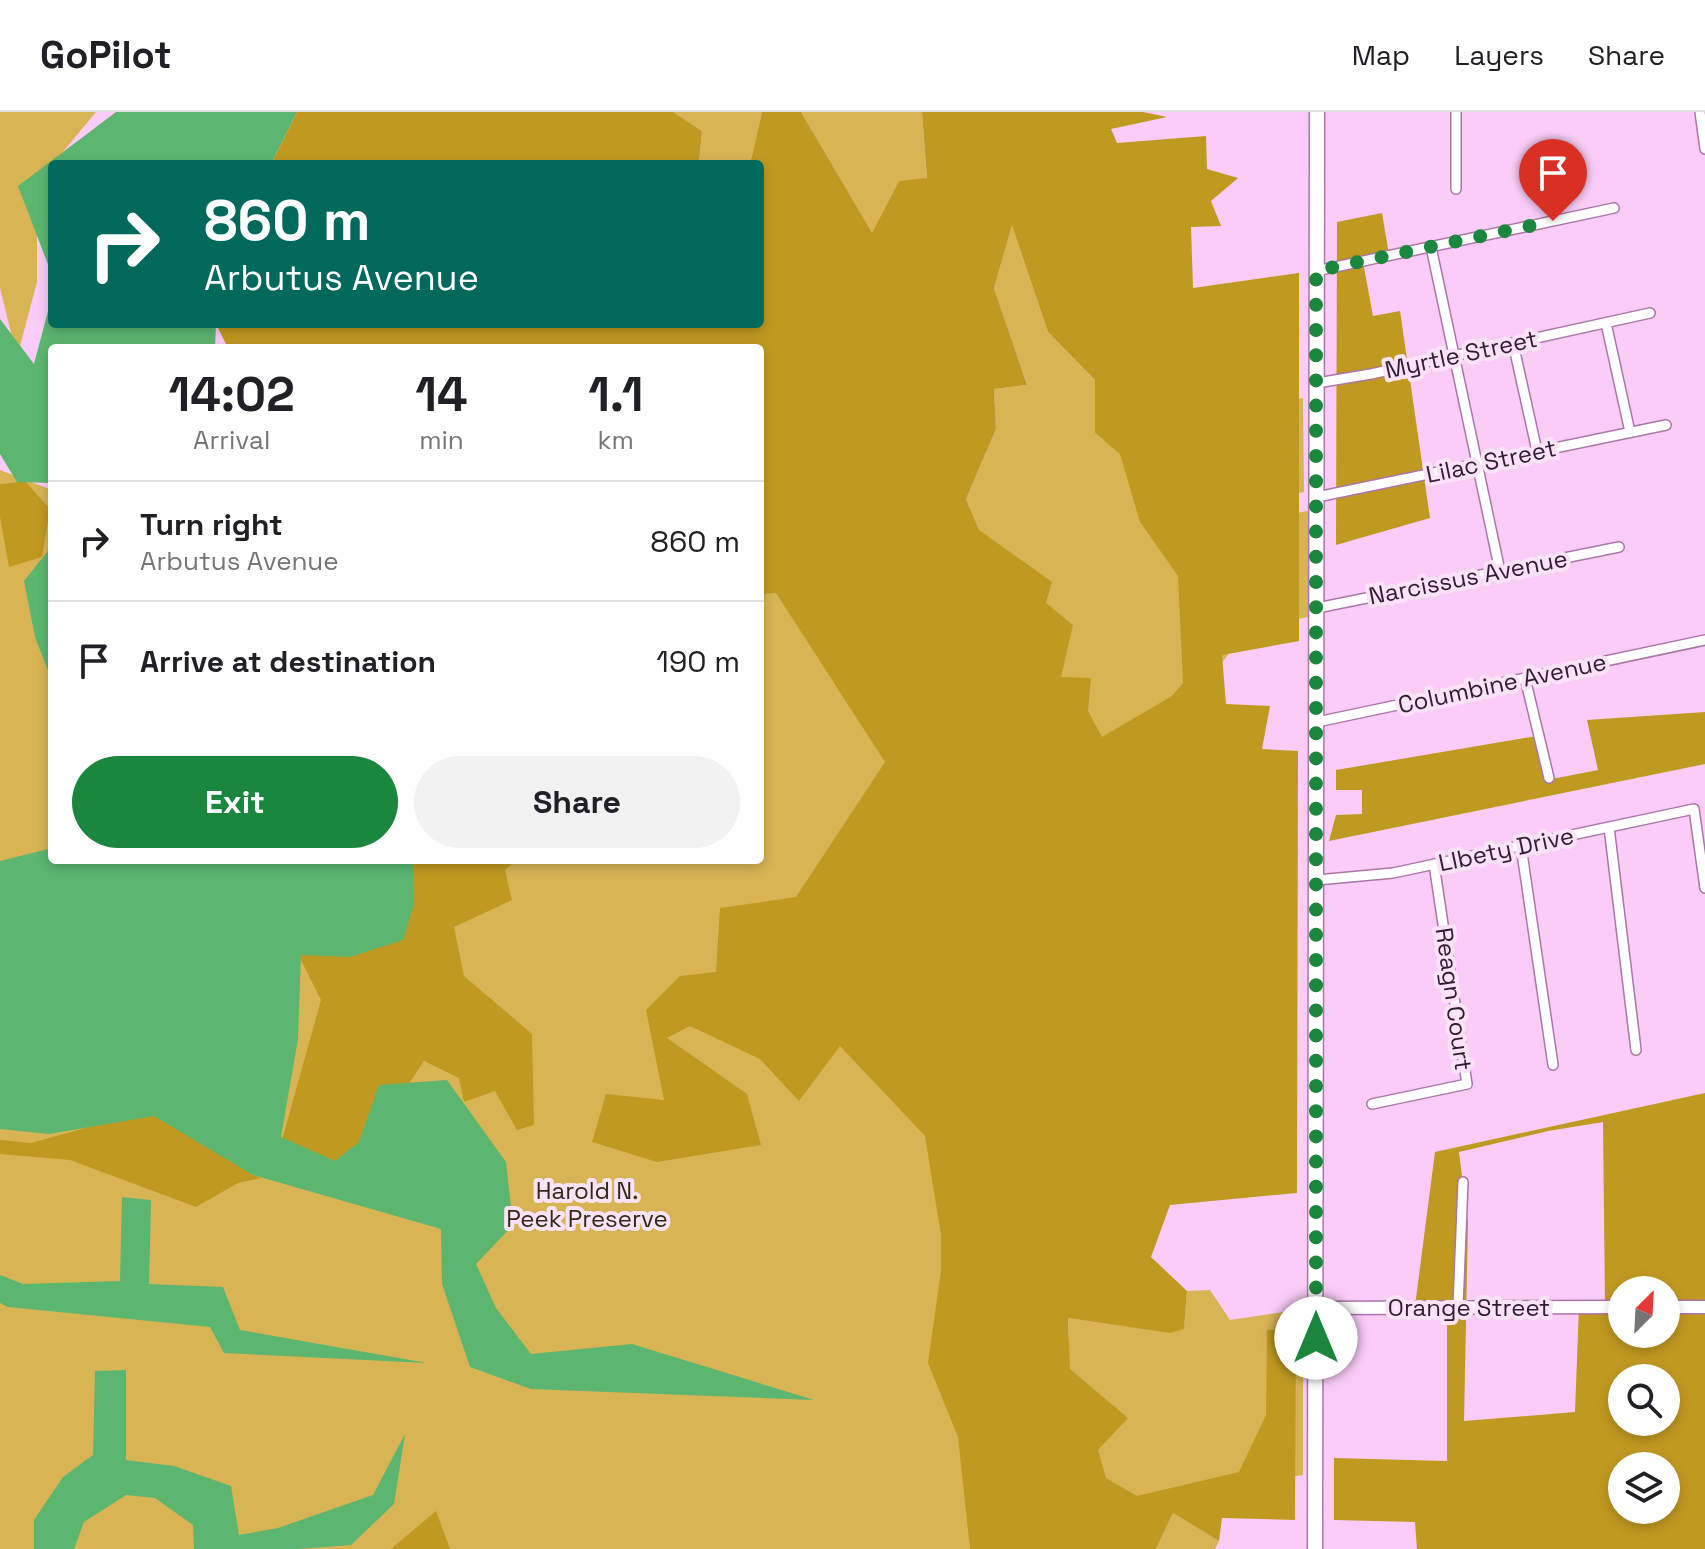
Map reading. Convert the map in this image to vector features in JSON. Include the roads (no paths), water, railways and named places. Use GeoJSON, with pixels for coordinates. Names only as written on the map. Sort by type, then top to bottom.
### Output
{"type":"FeatureCollection","features":[{"type":"Feature","properties":{"kind":"main road"},"geometry":{"type":"LineString","coordinates":[[1315,1549],[1317,112]]}},
{"type":"Feature","properties":{"kind":"main road","name":"Orange Street"},"geometry":{"type":"LineString","coordinates":[[1316,1308],[1608,1307]]}},
{"type":"Feature","properties":{"kind":"main road"},"geometry":{"type":"LineString","coordinates":[[1680,1307],[1705,1307]]}},
{"type":"Feature","properties":{"kind":"street"},"geometry":{"type":"LineString","coordinates":[[1456,112],[1456,189]]}},
{"type":"Feature","properties":{"kind":"street"},"geometry":{"type":"LineString","coordinates":[[1700,112],[1705,149]]}},
{"type":"Feature","properties":{"kind":"street"},"geometry":{"type":"LineString","coordinates":[[1316,271],[1614,208]]}},
{"type":"Feature","properties":{"kind":"street"},"geometry":{"type":"LineString","coordinates":[[1431,247],[1500,571]]}},
{"type":"Feature","properties":{"kind":"street","name":"Myrtle Street"},"geometry":{"type":"LineString","coordinates":[[1317,383],[1650,313]]}},
{"type":"Feature","properties":{"kind":"street"},"geometry":{"type":"LineString","coordinates":[[1606,323],[1630,432]]}},
{"type":"Feature","properties":{"kind":"street"},"geometry":{"type":"LineString","coordinates":[[1513,343],[1537,451]]}},
{"type":"Feature","properties":{"kind":"street","name":"Lilac Street"},"geometry":{"type":"LineString","coordinates":[[1317,497],[1666,425]]}},
{"type":"Feature","properties":{"kind":"street","name":"Narcissus Avenue"},"geometry":{"type":"LineString","coordinates":[[1317,608],[1619,547]]}},
{"type":"Feature","properties":{"kind":"street","name":"Columbine Avenue"},"geometry":{"type":"LineString","coordinates":[[1317,722],[1705,640]]}},
{"type":"Feature","properties":{"kind":"street"},"geometry":{"type":"LineString","coordinates":[[1525,678],[1549,778]]}},
{"type":"Feature","properties":{"kind":"street","name":"LIbety Drive"},"geometry":{"type":"LineString","coordinates":[[1317,880],[1393,873],[1694,809],[1705,888]]}},
{"type":"Feature","properties":{"kind":"street"},"geometry":{"type":"LineString","coordinates":[[1609,827],[1636,1050]]}},
{"type":"Feature","properties":{"kind":"street"},"geometry":{"type":"LineString","coordinates":[[1521,846],[1553,1065]]}},
{"type":"Feature","properties":{"kind":"street","name":"Reagn Court"},"geometry":{"type":"LineString","coordinates":[[1372,1104],[1467,1084],[1434,864]]}},
{"type":"Feature","properties":{"kind":"street"},"geometry":{"type":"LineString","coordinates":[[1458,1307],[1463,1182]]}},
{"type":"Feature","properties":{"kind":"park label","name":"Harold N. Peek Preserve"},"geometry":{"type":"Point","coordinates":[587,1204]}}]}
